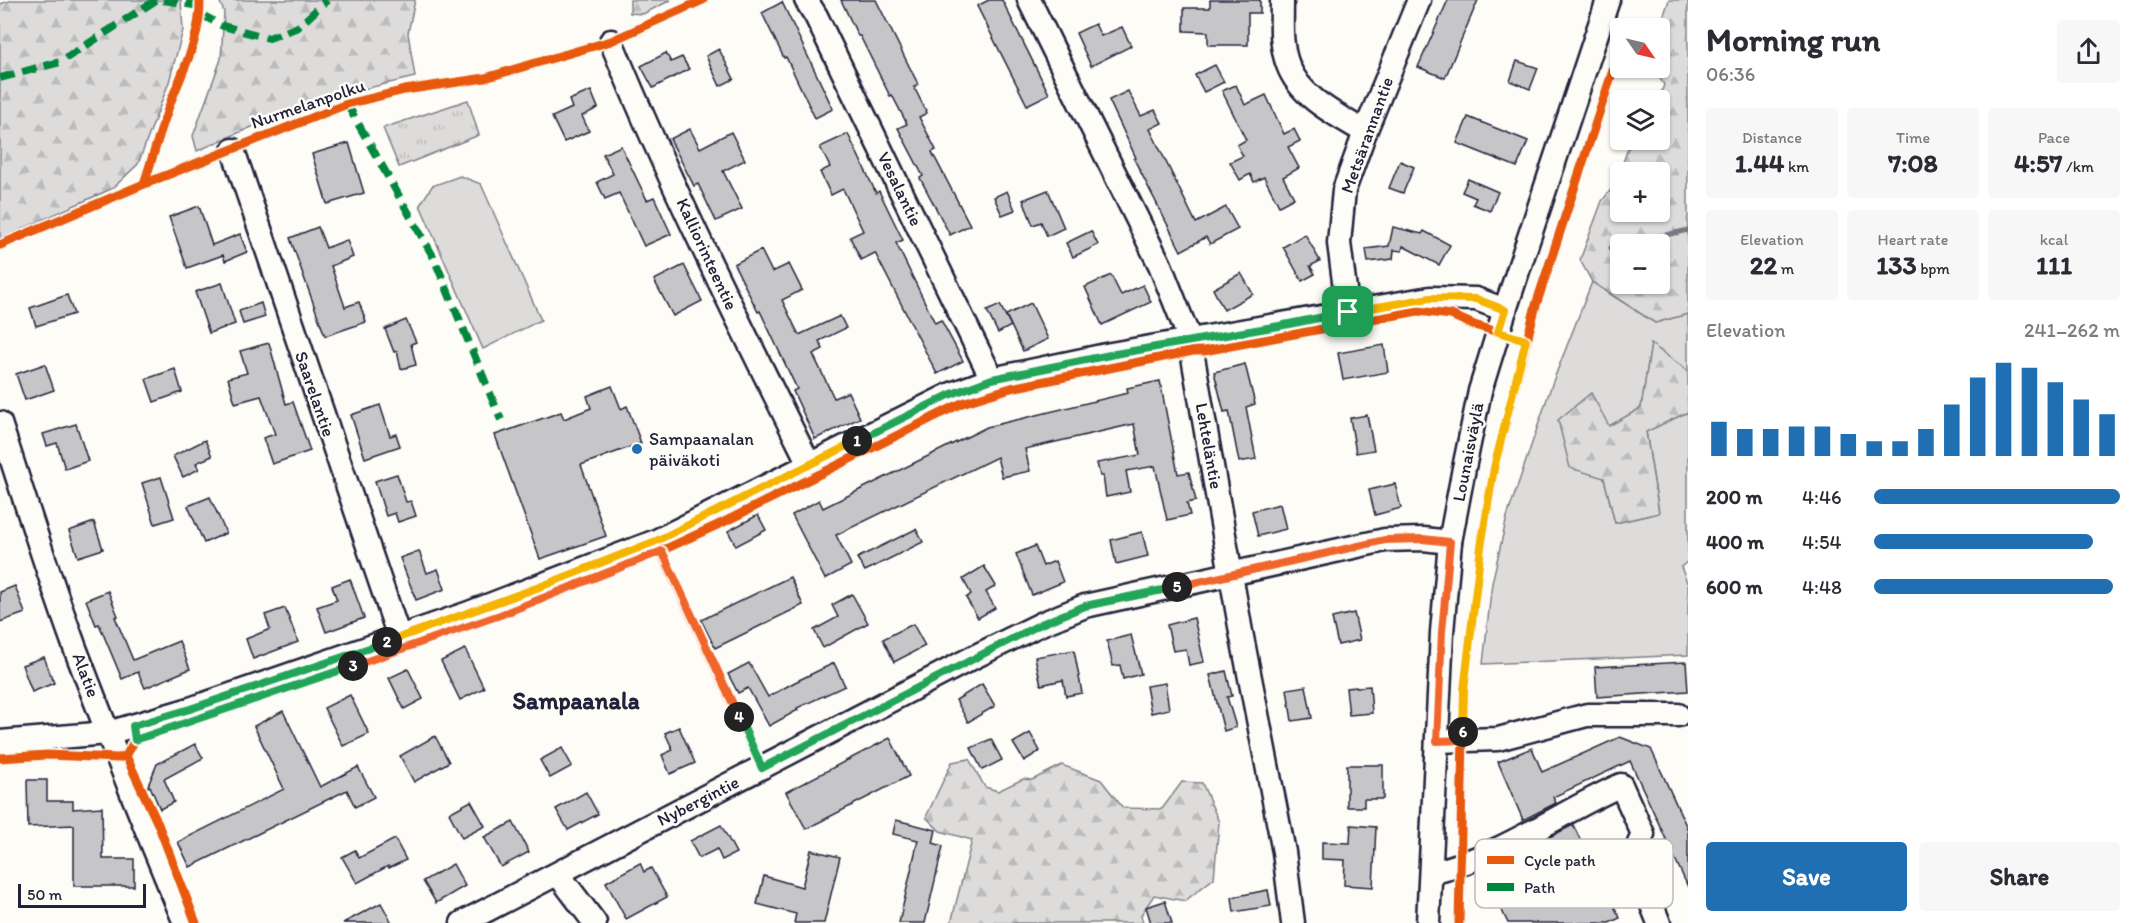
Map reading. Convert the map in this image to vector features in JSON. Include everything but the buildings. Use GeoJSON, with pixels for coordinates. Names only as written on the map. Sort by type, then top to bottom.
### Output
{"type":"FeatureCollection","features":[{"type":"Feature","properties":{"kind":"street","name":"Vesalantie"},"geometry":{"type":"LineString","coordinates":[[806,0],[826,35],[992,379]]}},
{"type":"Feature","properties":{"kind":"street","name":"Lehteläntie"},"geometry":{"type":"LineString","coordinates":[[1029,0],[1160,265],[1190,340],[1231,575],[1284,852],[1293,923]]}},
{"type":"Feature","properties":{"kind":"street"},"geometry":{"type":"LineString","coordinates":[[1282,0],[1281,36],[1288,66],[1302,88],[1320,105],[1365,132]]}},
{"type":"Feature","properties":{"kind":"street","name":"Metsärannantie"},"geometry":{"type":"LineString","coordinates":[[1348,312],[1339,243],[1344,190],[1419,0]]}},
{"type":"Feature","properties":{"kind":"street","name":"Lounaisväylä"},"geometry":{"type":"LineString","coordinates":[[1428,923],[1442,632],[1450,542],[1464,468],[1480,391],[1608,0]]}},
{"type":"Feature","properties":{"kind":"street","name":"Kalliorinteentie"},"geometry":{"type":"LineString","coordinates":[[611,41],[639,109],[809,464]]}},
{"type":"Feature","properties":{"kind":"street","name":"Saarelantie"},"geometry":{"type":"LineString","coordinates":[[233,150],[399,637]]}},
{"type":"Feature","properties":{"kind":"street"},"geometry":{"type":"LineString","coordinates":[[0,742],[108,733],[190,709],[542,586],[656,541],[949,395],[992,379],[1190,340],[1430,298],[1476,299],[1505,310]]}},
{"type":"Feature","properties":{"kind":"street","name":"Alatie"},"geometry":{"type":"LineString","coordinates":[[0,423],[48,572],[145,830],[185,923]]}},
{"type":"Feature","properties":{"kind":"street","name":"Nybergintie"},"geometry":{"type":"LineString","coordinates":[[462,923],[1041,624],[1085,606],[1385,540],[1423,539],[1450,542]]}},
{"type":"Feature","properties":{"kind":"street"},"geometry":{"type":"LineString","coordinates":[[1437,741],[1497,739],[1587,715],[1678,715]]}},
{"type":"Feature","properties":{"kind":"street"},"geometry":{"type":"LineString","coordinates":[[1518,839],[1584,802],[1621,785],[1643,834],[1641,839]]}},
{"type":"Feature","properties":{"kind":"street"},"geometry":{"type":"LineString","coordinates":[[1431,873],[1475,860]]}},
{"type":"Feature","properties":{"kind":"street"},"geometry":{"type":"LineString","coordinates":[[558,874],[594,923]]}},
{"type":"Feature","properties":{"kind":"street"},"geometry":{"type":"LineString","coordinates":[[1653,908],[1659,923]]}},
{"type":"Feature","properties":{"kind":"green space"},"geometry":{"type":"Polygon","coordinates":[[[13,0],[181,0],[183,30],[169,82],[138,164],[113,188],[0,239],[0,4],[13,0]]]}},
{"type":"Feature","properties":{"kind":"green space"},"geometry":{"type":"Polygon","coordinates":[[[219,0],[415,0],[408,33],[415,77],[309,102],[197,151],[193,136],[221,59],[224,12],[219,0]]]}},
{"type":"Feature","properties":{"kind":"green space"},"geometry":{"type":"Polygon","coordinates":[[[630,0],[671,0],[643,14],[630,13],[630,0]]]}},
{"type":"Feature","properties":{"kind":"green space"},"geometry":{"type":"Polygon","coordinates":[[[1669,0],[1688,0],[1688,314],[1655,323],[1610,294],[1670,294],[1670,234],[1610,234],[1610,294],[1592,282],[1580,260],[1602,201],[1610,191],[1610,222],[1670,222],[1670,162],[1623,162],[1627,150],[1670,150],[1670,90],[1662,90],[1664,85],[1660,78],[1670,78],[1670,18],[1663,18],[1669,0]]]}},
{"type":"Feature","properties":{"kind":"green space"},"geometry":{"type":"Polygon","coordinates":[[[468,100],[479,135],[399,167],[383,128],[468,100]]]}},
{"type":"Feature","properties":{"kind":"green space"},"geometry":{"type":"Polygon","coordinates":[[[460,176],[481,184],[541,320],[483,349],[420,205],[432,186],[460,176]]]}},
{"type":"Feature","properties":{"kind":"green space"},"geometry":{"type":"Polygon","coordinates":[[[1592,282],[1655,323],[1688,314],[1688,371],[1651,344],[1641,408],[1609,427],[1604,478],[1615,523],[1659,513],[1646,431],[1688,412],[1688,561],[1681,567],[1688,585],[1688,655],[1483,664],[1492,583],[1507,517],[1552,384],[1592,282]]]}},
{"type":"Feature","properties":{"kind":"green space"},"geometry":{"type":"Polygon","coordinates":[[[1651,344],[1688,371],[1688,412],[1646,432],[1659,513],[1615,523],[1604,478],[1570,468],[1558,420],[1591,393],[1609,426],[1641,408],[1651,344]]]}},
{"type":"Feature","properties":{"kind":"green space"},"geometry":{"type":"Polygon","coordinates":[[[969,759],[985,787],[998,791],[1023,779],[1032,780],[1062,765],[1101,780],[1123,808],[1162,809],[1182,782],[1202,783],[1219,822],[1214,878],[1185,901],[1154,895],[1141,915],[1143,923],[951,923],[972,840],[940,831],[926,817],[952,762],[969,759]]]}},
{"type":"Feature","properties":{"kind":"waterway"},"geometry":{"type":"LineString","coordinates":[[1670,234],[1688,230]]}},
{"type":"Feature","properties":{"kind":"marked path"},"geometry":{"type":"LineString","coordinates":[[0,78],[60,62],[156,0]]}},
{"type":"Feature","properties":{"kind":"marked path"},"geometry":{"type":"LineString","coordinates":[[163,0],[200,6]]}},
{"type":"Feature","properties":{"kind":"marked path"},"geometry":{"type":"LineString","coordinates":[[200,14],[223,26],[269,38],[298,27],[327,0]]}},
{"type":"Feature","properties":{"kind":"marked path"},"geometry":{"type":"LineString","coordinates":[[347,104],[434,258],[501,420]]}},
{"type":"Feature","properties":{"kind":"cycle path"},"geometry":{"type":"LineString","coordinates":[[144,184],[167,111],[195,39],[200,0]]}},
{"type":"Feature","properties":{"kind":"cycle path","name":"Nurmelanpolku"},"geometry":{"type":"LineString","coordinates":[[0,245],[144,184],[347,104],[405,90],[485,78],[611,41],[703,0]]}},
{"type":"Feature","properties":{"kind":"cycle path"},"geometry":{"type":"LineString","coordinates":[[1459,923],[1464,690],[1481,547],[1494,468],[1536,305],[1610,78]]}},
{"type":"Feature","properties":{"kind":"cycle path"},"geometry":{"type":"LineString","coordinates":[[196,923],[158,824],[126,756],[135,740],[500,615],[661,551],[962,403],[1011,388],[1193,351],[1204,351],[1418,311],[1451,315],[1474,325],[1526,340]]}},
{"type":"Feature","properties":{"kind":"cycle path"},"geometry":{"type":"LineString","coordinates":[[656,541],[762,768]]}},
{"type":"Feature","properties":{"kind":"cycle path"},"geometry":{"type":"LineString","coordinates":[[0,758],[47,755],[118,758],[126,756]]}},
{"type":"Feature","properties":{"kind":"place","name":"Sampaanalan päiväkoti"},"geometry":{"type":"Point","coordinates":[637,449]}},
{"type":"Feature","properties":{"kind":"district","name":"Sampaanala"},"geometry":{"type":"Point","coordinates":[576,700]}},
{"type":"Feature","properties":{"kind":"route"},"geometry":{"type":"LineString","coordinates":[[1430,298],[1476,299],[1505,310],[1498,332],[1526,340],[1494,468],[1481,547],[1464,690],[1463,740],[1437,741],[1442,632],[1450,542],[1423,539],[1385,540],[1085,606],[1041,624],[762,768],[662,551],[500,615],[135,740],[133,726],[190,709],[466,614],[656,541],[949,395],[992,379],[1115,354],[1348,312],[1430,298]]}}]}
